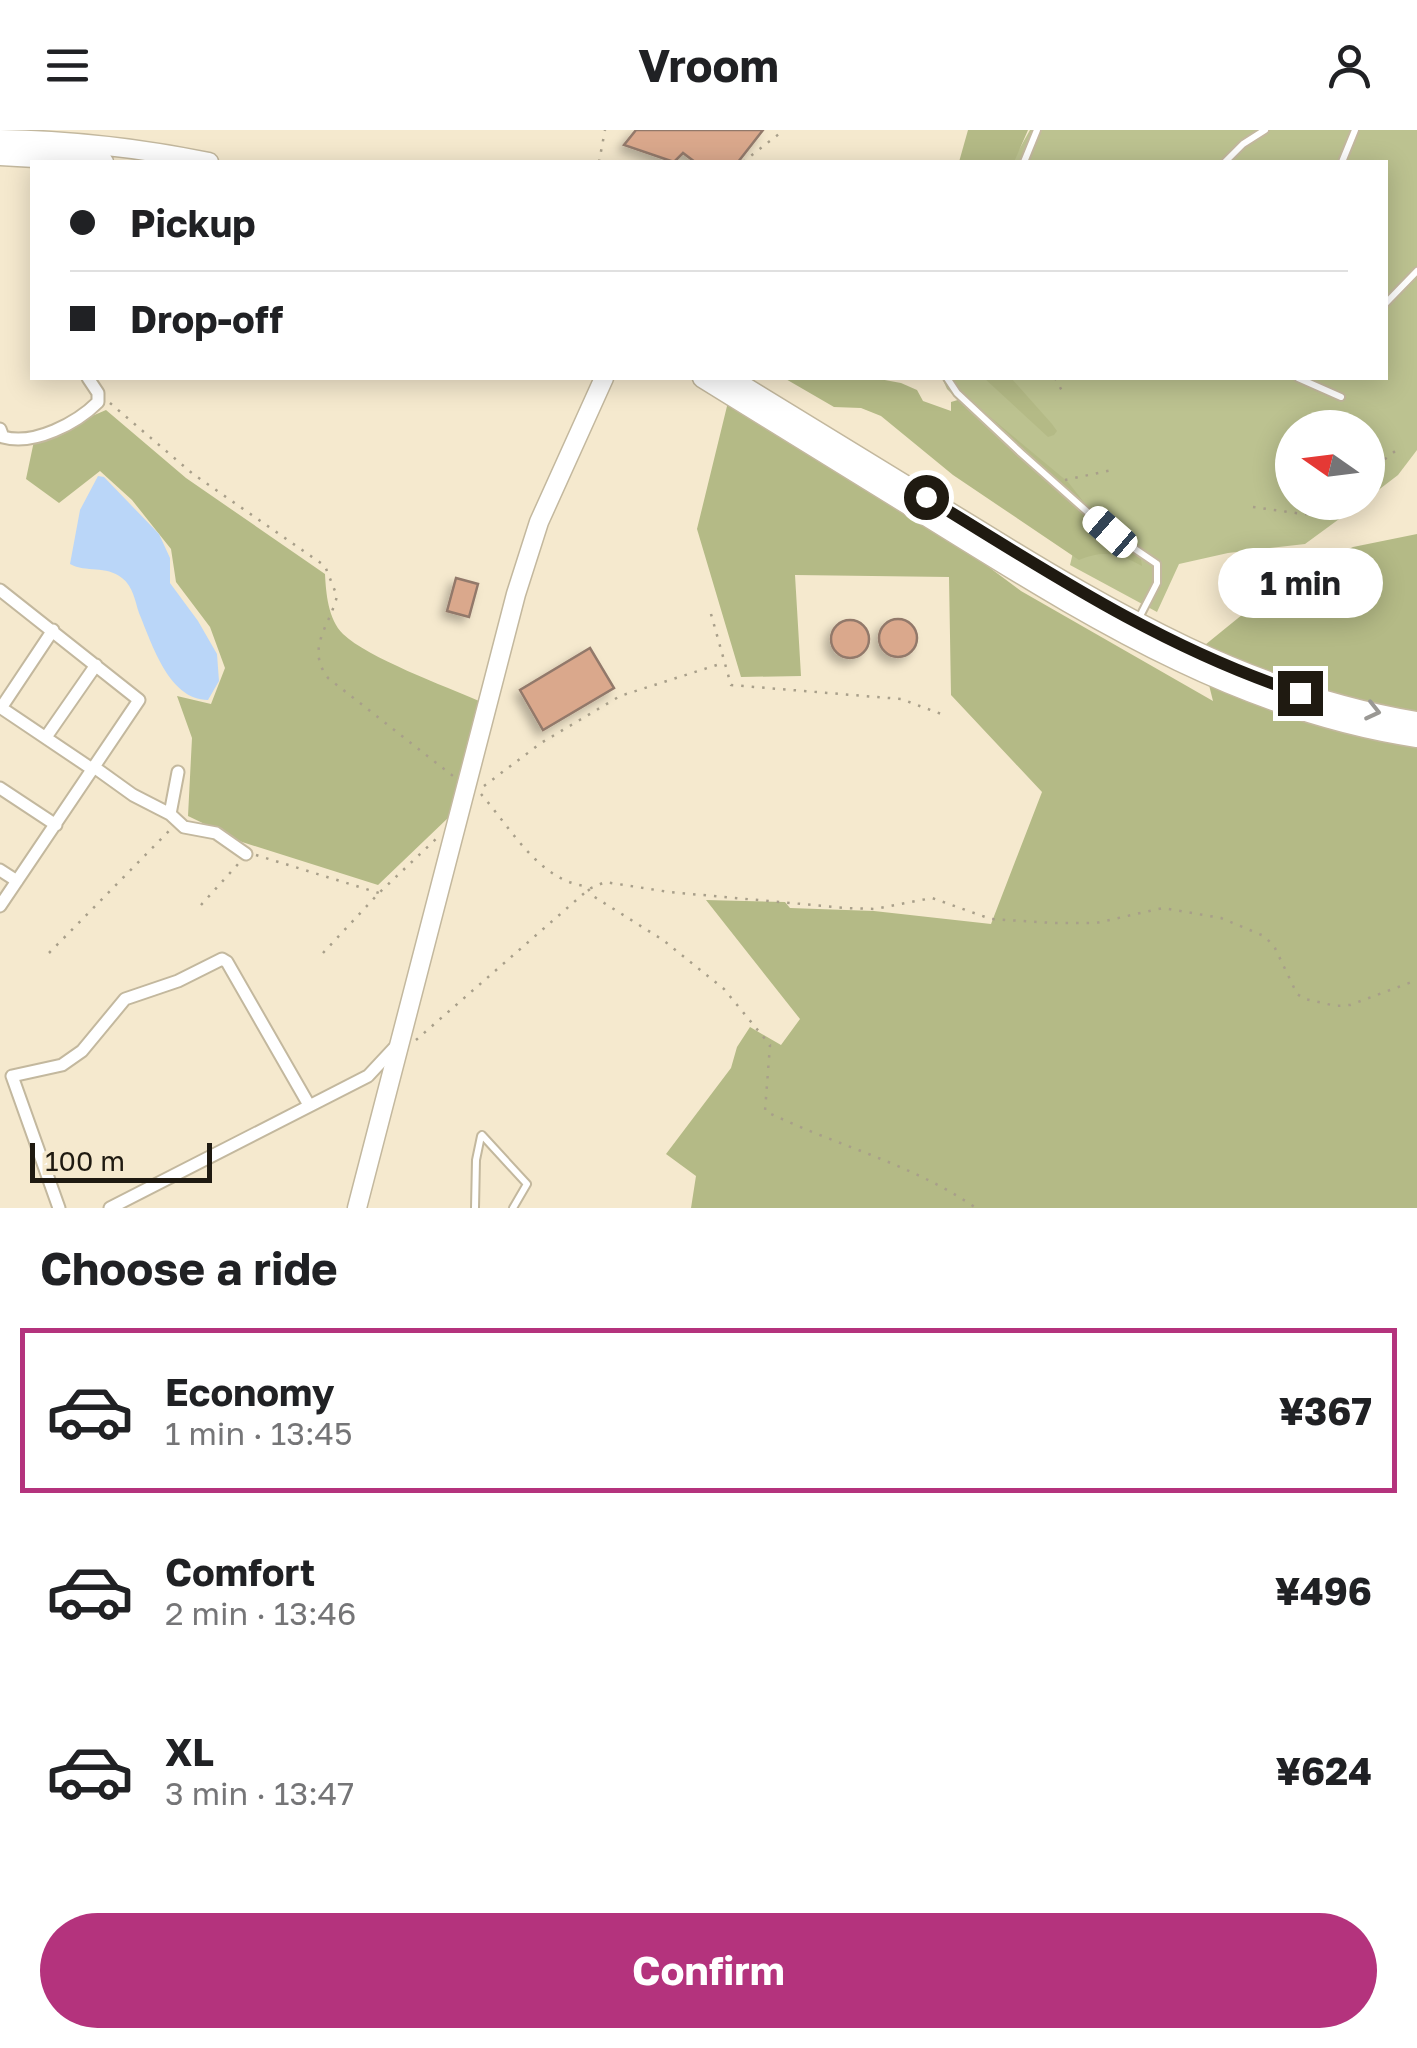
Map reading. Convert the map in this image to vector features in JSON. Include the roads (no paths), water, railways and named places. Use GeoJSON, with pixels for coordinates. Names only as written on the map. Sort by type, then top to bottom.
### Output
{"type":"FeatureCollection","features":[{"type":"Feature","properties":{"kind":"street"},"geometry":{"type":"LineString","coordinates":[[0,139],[95,160]]}},
{"type":"Feature","properties":{"kind":"street"},"geometry":{"type":"LineString","coordinates":[[0,156],[124,147],[198,160]]}},
{"type":"Feature","properties":{"kind":"street"},"geometry":{"type":"LineString","coordinates":[[0,429],[3,437],[15,440],[75,422],[98,402],[98,392],[89,380]]}},
{"type":"Feature","properties":{"kind":"street"},"geometry":{"type":"LineString","coordinates":[[357,1208],[405,1044],[457,819],[472,788],[539,522],[603,380]]}},
{"type":"Feature","properties":{"kind":"street"},"geometry":{"type":"LineString","coordinates":[[705,380],[1127,638],[1248,693],[1344,722],[1417,738]]}},
{"type":"Feature","properties":{"kind":"street"},"geometry":{"type":"LineString","coordinates":[[734,380],[1136,624],[1250,677],[1417,721]]}},
{"type":"Feature","properties":{"kind":"street"},"geometry":{"type":"LineString","coordinates":[[0,608],[4,593],[139,700],[0,906]]}},
{"type":"Feature","properties":{"kind":"street"},"geometry":{"type":"LineString","coordinates":[[53,630],[0,707],[184,827],[216,833],[246,854]]}},
{"type":"Feature","properties":{"kind":"street"},"geometry":{"type":"LineString","coordinates":[[46,737],[96,665]]}},
{"type":"Feature","properties":{"kind":"street"},"geometry":{"type":"LineString","coordinates":[[174,818],[178,772]]}},
{"type":"Feature","properties":{"kind":"street"},"geometry":{"type":"LineString","coordinates":[[0,788],[56,825]]}},
{"type":"Feature","properties":{"kind":"street"},"geometry":{"type":"LineString","coordinates":[[0,870],[17,881]]}},
{"type":"Feature","properties":{"kind":"street"},"geometry":{"type":"LineString","coordinates":[[59,1208],[12,1076],[62,1065],[82,1051],[125,999],[178,982],[222,959],[309,1106]]}},
{"type":"Feature","properties":{"kind":"street"},"geometry":{"type":"LineString","coordinates":[[110,1208],[368,1076],[405,1044]]}},
{"type":"Feature","properties":{"kind":"lane"},"geometry":{"type":"LineString","coordinates":[[1025,160],[1037,130]]}},
{"type":"Feature","properties":{"kind":"lane"},"geometry":{"type":"LineString","coordinates":[[1226,160],[1265,130]]}},
{"type":"Feature","properties":{"kind":"lane"},"geometry":{"type":"LineString","coordinates":[[1343,160],[1355,130]]}},
{"type":"Feature","properties":{"kind":"lane"},"geometry":{"type":"LineString","coordinates":[[1388,301],[1417,271]]}},
{"type":"Feature","properties":{"kind":"lane"},"geometry":{"type":"LineString","coordinates":[[948,380],[957,393],[1110,532],[1152,559],[1159,568],[1151,598],[1136,624]]}},
{"type":"Feature","properties":{"kind":"lane"},"geometry":{"type":"LineString","coordinates":[[1303,380],[1341,397]]}},
{"type":"Feature","properties":{"kind":"lane"},"geometry":{"type":"LineString","coordinates":[[475,1208],[476,1160],[482,1134],[526,1184],[514,1208]]}},
{"type":"Feature","properties":{"kind":"water"},"geometry":{"type":"Polygon","coordinates":[[[98,476],[104,477],[159,534],[170,558],[170,583],[217,654],[219,681],[208,700],[194,698],[172,681],[126,581],[116,574],[70,564],[80,510],[98,476]]]}}]}
